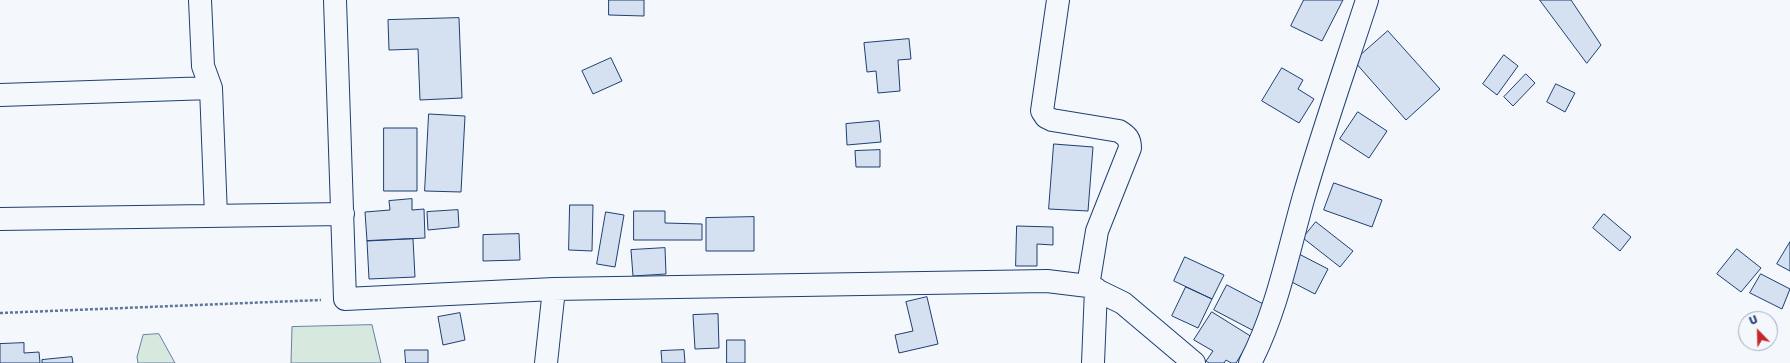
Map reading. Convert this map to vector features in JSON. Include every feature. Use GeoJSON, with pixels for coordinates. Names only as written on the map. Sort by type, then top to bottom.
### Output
{"type":"FeatureCollection","features":[{"type":"Feature","properties":{"kind":"street"},"geometry":{"type":"LineString","coordinates":[[200,0],[203,66],[211,88],[216,216]]}},
{"type":"Feature","properties":{"kind":"street"},"geometry":{"type":"LineString","coordinates":[[335,0],[345,299],[554,289],[1047,281],[1092,288],[1123,303],[1194,363]]}},
{"type":"Feature","properties":{"kind":"street"},"geometry":{"type":"LineString","coordinates":[[1058,0],[1042,111],[1046,117],[1052,120],[1119,132],[1126,135],[1130,142],[1130,148],[1097,231],[1092,288],[1093,363]]}},
{"type":"Feature","properties":{"kind":"street"},"geometry":{"type":"LineString","coordinates":[[1250,363],[1258,347],[1279,287],[1304,194],[1367,0]]}},
{"type":"Feature","properties":{"kind":"street"},"geometry":{"type":"LineString","coordinates":[[0,95],[211,88]]}},
{"type":"Feature","properties":{"kind":"street"},"geometry":{"type":"LineString","coordinates":[[0,218],[343,214]]}},
{"type":"Feature","properties":{"kind":"street"},"geometry":{"type":"LineString","coordinates":[[546,363],[554,289]]}},
{"type":"Feature","properties":{"kind":"path"},"geometry":{"type":"LineString","coordinates":[[0,313],[345,299]]}},
{"type":"Feature","properties":{"kind":"shaded area"},"geometry":{"type":"Polygon","coordinates":[[[372,325],[381,363],[291,363],[292,327],[372,325]]]}},
{"type":"Feature","properties":{"kind":"shaded area"},"geometry":{"type":"Polygon","coordinates":[[[159,334],[175,363],[138,363],[137,357],[143,335],[159,334]]]}},
{"type":"Feature","properties":{"kind":"building"},"geometry":{"type":"Polygon","coordinates":[[[609,0],[644,0],[644,16],[609,15],[609,0]]]}},
{"type":"Feature","properties":{"kind":"building"},"geometry":{"type":"Polygon","coordinates":[[[1304,0],[1343,0],[1322,41],[1291,26],[1304,0]]]}},
{"type":"Feature","properties":{"kind":"building"},"geometry":{"type":"Polygon","coordinates":[[[1540,0],[1571,0],[1601,45],[1587,63],[1540,0]]]}},
{"type":"Feature","properties":{"kind":"building"},"geometry":{"type":"Polygon","coordinates":[[[459,18],[462,98],[420,100],[418,49],[389,50],[388,20],[459,18]]]}},
{"type":"Feature","properties":{"kind":"building"},"geometry":{"type":"Polygon","coordinates":[[[1388,31],[1440,89],[1406,120],[1354,61],[1388,31]]]}},
{"type":"Feature","properties":{"kind":"building"},"geometry":{"type":"Polygon","coordinates":[[[909,39],[911,59],[898,60],[900,91],[878,93],[876,71],[867,72],[864,43],[909,39]]]}},
{"type":"Feature","properties":{"kind":"building"},"geometry":{"type":"Polygon","coordinates":[[[1504,55],[1518,66],[1497,95],[1483,84],[1504,55]]]}},
{"type":"Feature","properties":{"kind":"building"},"geometry":{"type":"Polygon","coordinates":[[[611,58],[622,81],[593,94],[582,71],[611,58]]]}},
{"type":"Feature","properties":{"kind":"building"},"geometry":{"type":"Polygon","coordinates":[[[1282,68],[1303,80],[1298,89],[1314,99],[1299,123],[1262,101],[1282,68]]]}},
{"type":"Feature","properties":{"kind":"building"},"geometry":{"type":"Polygon","coordinates":[[[1526,74],[1535,83],[1513,106],[1504,97],[1526,74]]]}},
{"type":"Feature","properties":{"kind":"building"},"geometry":{"type":"Polygon","coordinates":[[[1556,84],[1575,93],[1565,112],[1547,102],[1556,84]]]}},
{"type":"Feature","properties":{"kind":"building"},"geometry":{"type":"Polygon","coordinates":[[[1358,112],[1387,131],[1369,158],[1340,139],[1358,112]]]}},
{"type":"Feature","properties":{"kind":"building"},"geometry":{"type":"Polygon","coordinates":[[[429,114],[465,116],[461,192],[425,191],[429,114]]]}},
{"type":"Feature","properties":{"kind":"building"},"geometry":{"type":"Polygon","coordinates":[[[879,121],[881,142],[847,145],[846,124],[879,121]]]}},
{"type":"Feature","properties":{"kind":"building"},"geometry":{"type":"Polygon","coordinates":[[[384,128],[417,128],[417,191],[384,191],[384,128]]]}},
{"type":"Feature","properties":{"kind":"building"},"geometry":{"type":"Polygon","coordinates":[[[1054,144],[1093,147],[1088,211],[1049,209],[1054,144]]]}},
{"type":"Feature","properties":{"kind":"building"},"geometry":{"type":"Polygon","coordinates":[[[880,150],[880,167],[856,167],[855,151],[880,150]]]}},
{"type":"Feature","properties":{"kind":"building"},"geometry":{"type":"Polygon","coordinates":[[[1334,183],[1382,200],[1372,227],[1324,210],[1334,183]]]}},
{"type":"Feature","properties":{"kind":"building"},"geometry":{"type":"Polygon","coordinates":[[[412,199],[412,210],[424,209],[425,238],[367,241],[365,212],[390,210],[389,201],[412,199]]]}},
{"type":"Feature","properties":{"kind":"building"},"geometry":{"type":"Polygon","coordinates":[[[570,205],[593,205],[592,251],[569,250],[570,205]]]}},
{"type":"Feature","properties":{"kind":"building"},"geometry":{"type":"Polygon","coordinates":[[[458,210],[459,227],[428,230],[427,212],[458,210]]]}},
{"type":"Feature","properties":{"kind":"building"},"geometry":{"type":"Polygon","coordinates":[[[634,211],[665,211],[665,223],[702,224],[702,240],[634,240],[634,211]]]}},
{"type":"Feature","properties":{"kind":"building"},"geometry":{"type":"Polygon","coordinates":[[[606,212],[624,215],[615,267],[597,264],[606,212]]]}},
{"type":"Feature","properties":{"kind":"building"},"geometry":{"type":"Polygon","coordinates":[[[1604,214],[1631,237],[1620,251],[1593,228],[1604,214]]]}},
{"type":"Feature","properties":{"kind":"building"},"geometry":{"type":"Polygon","coordinates":[[[754,217],[754,251],[706,251],[706,218],[754,217]]]}},
{"type":"Feature","properties":{"kind":"building"},"geometry":{"type":"Polygon","coordinates":[[[1316,222],[1353,251],[1340,267],[1303,238],[1316,222]]]}},
{"type":"Feature","properties":{"kind":"building"},"geometry":{"type":"Polygon","coordinates":[[[1017,226],[1053,227],[1053,245],[1037,244],[1037,266],[1016,266],[1017,226]]]}},
{"type":"Feature","properties":{"kind":"building"},"geometry":{"type":"Polygon","coordinates":[[[519,234],[520,260],[483,261],[483,235],[519,234]]]}},
{"type":"Feature","properties":{"kind":"building"},"geometry":{"type":"Polygon","coordinates":[[[413,239],[415,277],[369,279],[367,241],[413,239]]]}},
{"type":"Feature","properties":{"kind":"building"},"geometry":{"type":"Polygon","coordinates":[[[1790,242],[1790,271],[1777,264],[1790,242]]]}},
{"type":"Feature","properties":{"kind":"building"},"geometry":{"type":"Polygon","coordinates":[[[665,248],[666,274],[633,276],[631,250],[665,248]]]}},
{"type":"Feature","properties":{"kind":"building"},"geometry":{"type":"Polygon","coordinates":[[[1737,249],[1761,268],[1741,292],[1717,274],[1737,249]]]}},
{"type":"Feature","properties":{"kind":"building"},"geometry":{"type":"Polygon","coordinates":[[[1297,253],[1328,269],[1315,294],[1284,278],[1297,253]]]}},
{"type":"Feature","properties":{"kind":"building"},"geometry":{"type":"Polygon","coordinates":[[[1185,257],[1224,275],[1212,299],[1174,281],[1185,257]]]}},
{"type":"Feature","properties":{"kind":"building"},"geometry":{"type":"Polygon","coordinates":[[[1761,274],[1790,289],[1782,309],[1750,293],[1761,274]]]}},
{"type":"Feature","properties":{"kind":"building"},"geometry":{"type":"Polygon","coordinates":[[[1227,285],[1267,306],[1254,331],[1214,310],[1227,285]]]}},
{"type":"Feature","properties":{"kind":"building"},"geometry":{"type":"Polygon","coordinates":[[[1186,287],[1212,299],[1198,328],[1172,316],[1186,287]]]}},
{"type":"Feature","properties":{"kind":"building"},"geometry":{"type":"Polygon","coordinates":[[[927,297],[938,344],[899,353],[895,335],[913,331],[906,302],[927,297]]]}},
{"type":"Feature","properties":{"kind":"building"},"geometry":{"type":"Polygon","coordinates":[[[1212,312],[1252,337],[1236,363],[1231,363],[1226,360],[1224,363],[1209,363],[1206,361],[1213,351],[1194,340],[1212,312]]]}},
{"type":"Feature","properties":{"kind":"building"},"geometry":{"type":"Polygon","coordinates":[[[460,313],[465,340],[443,345],[438,317],[460,313]]]}},
{"type":"Feature","properties":{"kind":"building"},"geometry":{"type":"Polygon","coordinates":[[[718,314],[719,348],[695,349],[693,315],[718,314]]]}},
{"type":"Feature","properties":{"kind":"building"},"geometry":{"type":"Polygon","coordinates":[[[727,340],[745,340],[745,363],[727,363],[727,340]]]}},
{"type":"Feature","properties":{"kind":"building"},"geometry":{"type":"Polygon","coordinates":[[[24,343],[24,353],[39,352],[40,363],[0,363],[0,344],[24,343]]]}},
{"type":"Feature","properties":{"kind":"building"},"geometry":{"type":"Polygon","coordinates":[[[405,350],[428,350],[428,363],[406,363],[405,350]]]}},
{"type":"Feature","properties":{"kind":"building"},"geometry":{"type":"Polygon","coordinates":[[[684,350],[685,363],[662,363],[661,351],[684,350]]]}},
{"type":"Feature","properties":{"kind":"building"},"geometry":{"type":"Polygon","coordinates":[[[72,357],[73,363],[42,363],[42,360],[72,357]]]}}]}
